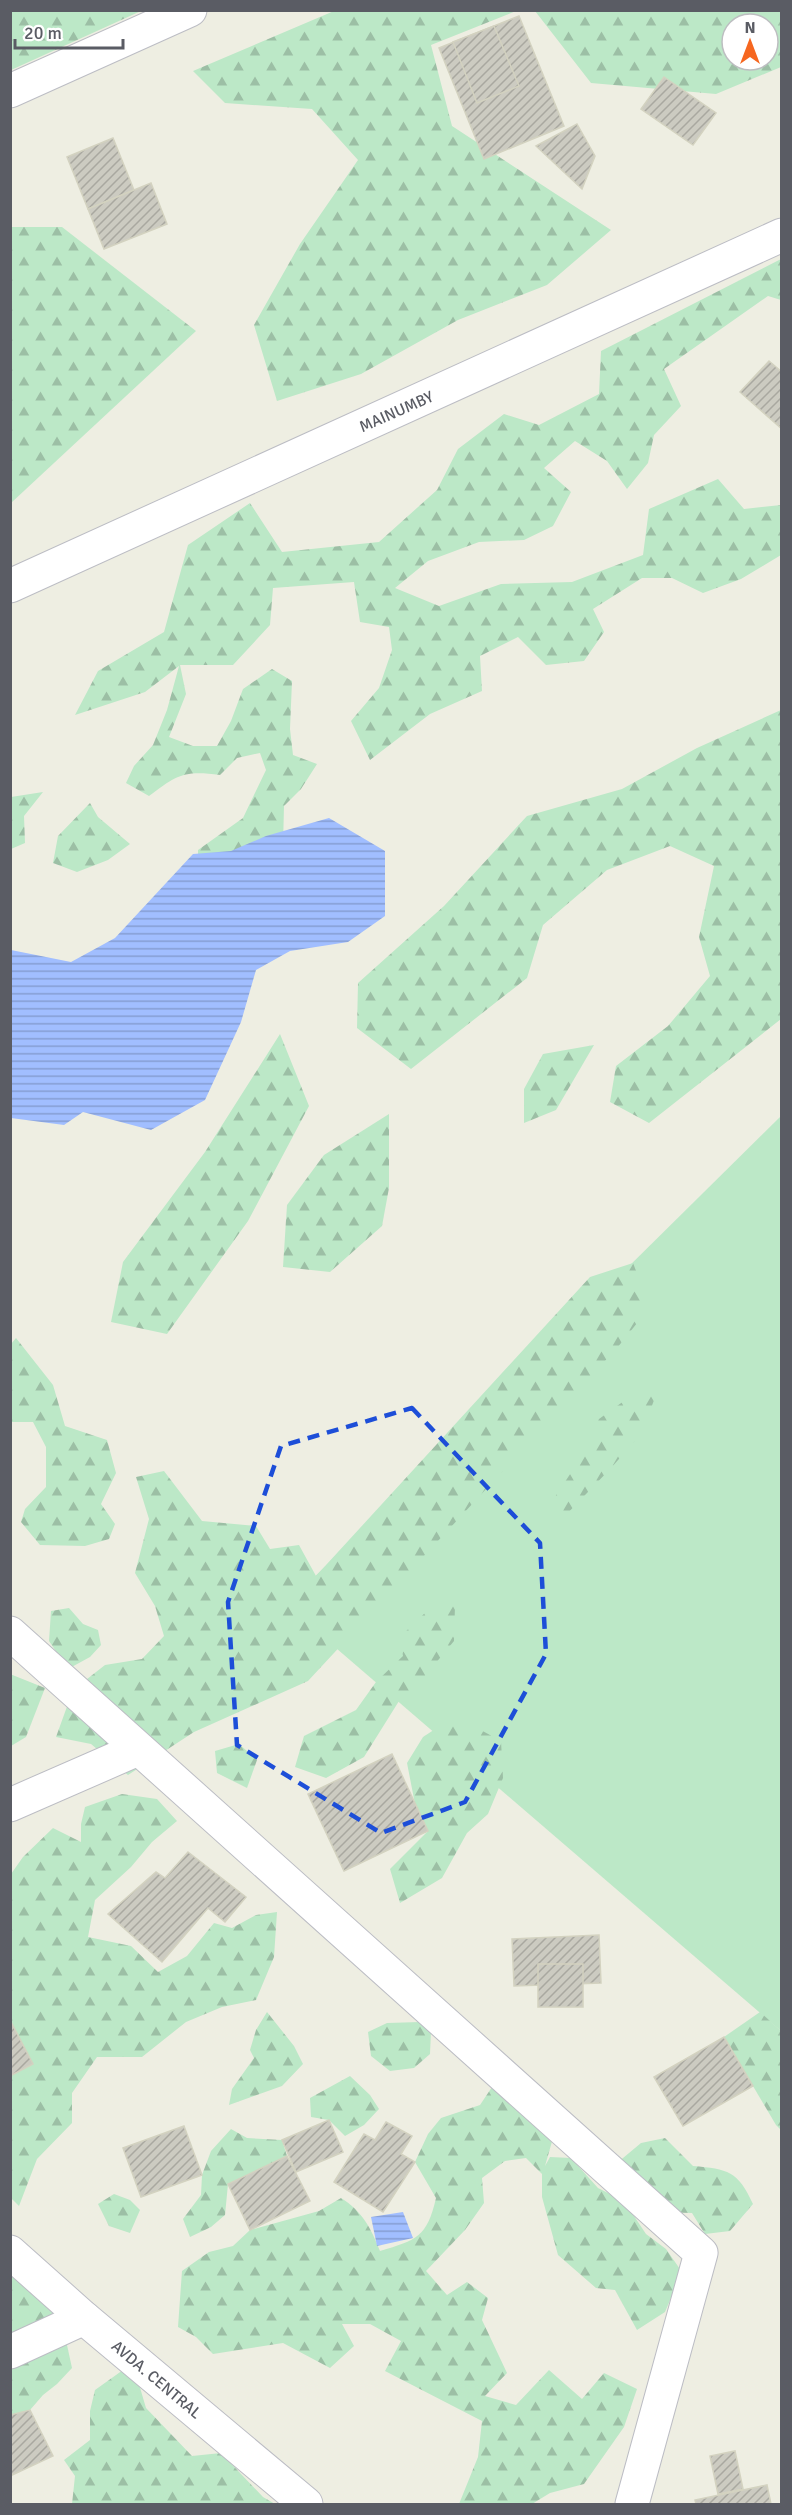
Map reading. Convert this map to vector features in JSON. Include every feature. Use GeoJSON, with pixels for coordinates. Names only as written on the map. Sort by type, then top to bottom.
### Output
{"type":"FeatureCollection","features":[{"type":"Feature","properties":{"kind":"street"},"geometry":{"type":"LineString","coordinates":[[10,91],[190,10]]}},
{"type":"Feature","properties":{"kind":"street","name":"MAINUMBY"},"geometry":{"type":"LineString","coordinates":[[10,586],[782,235]]}},
{"type":"Feature","properties":{"kind":"street"},"geometry":{"type":"LineString","coordinates":[[10,1634],[701,2253],[632,2505]]}},
{"type":"Feature","properties":{"kind":"street"},"geometry":{"type":"LineString","coordinates":[[10,1805],[138,1749]]}},
{"type":"Feature","properties":{"kind":"street","name":"AVDA. CENTRAL"},"geometry":{"type":"LineString","coordinates":[[18,2269],[84,2318],[306,2505]]}},
{"type":"Feature","properties":{"kind":"street"},"geometry":{"type":"LineString","coordinates":[[10,2352],[84,2318]]}},
{"type":"Feature","properties":{"kind":"highlighted area"},"geometry":{"type":"Polygon","coordinates":[[[412,1408],[540,1543],[546,1654],[465,1802],[381,1833],[237,1745],[228,1602],[281,1446],[412,1408]]]}},
{"type":"Feature","properties":{"kind":"green space"},"geometry":{"type":"Polygon","coordinates":[[[11,10],[141,10],[141,11],[11,70],[11,10]]]}},
{"type":"Feature","properties":{"kind":"green space"},"geometry":{"type":"Polygon","coordinates":[[[334,11],[516,11],[431,45],[452,126],[611,230],[547,285],[458,320],[361,374],[277,401],[254,325],[300,244],[358,160],[312,109],[225,103],[193,71],[334,11]]]}},
{"type":"Feature","properties":{"kind":"green space"},"geometry":{"type":"Polygon","coordinates":[[[535,11],[781,11],[780,67],[780,12],[720,12],[720,72],[769,72],[716,94],[591,83],[535,11]]]}},
{"type":"Feature","properties":{"kind":"green space"},"geometry":{"type":"Polygon","coordinates":[[[11,227],[62,227],[196,331],[11,503],[11,227]]]}},
{"type":"Feature","properties":{"kind":"green space"},"geometry":{"type":"Polygon","coordinates":[[[781,259],[781,300],[768,296],[664,369],[681,406],[654,435],[648,463],[627,489],[607,461],[575,441],[544,468],[571,492],[553,526],[524,540],[479,542],[428,561],[395,588],[439,606],[501,584],[572,582],[643,555],[649,509],[718,479],[744,509],[781,505],[781,555],[741,579],[703,593],[672,578],[642,578],[593,609],[604,632],[584,661],[546,665],[518,637],[480,656],[482,691],[430,714],[370,760],[351,721],[379,688],[392,650],[389,627],[360,622],[354,582],[273,588],[270,625],[233,665],[180,665],[186,694],[169,737],[193,746],[217,746],[231,721],[243,689],[272,669],[292,681],[290,729],[293,755],[317,764],[301,789],[284,806],[283,846],[198,871],[198,850],[243,818],[266,770],[260,753],[237,758],[220,775],[198,773],[174,779],[149,796],[126,783],[134,766],[153,745],[167,710],[179,666],[145,692],[75,715],[98,671],[164,632],[188,545],[250,503],[282,552],[379,542],[437,490],[458,449],[504,414],[539,425],[599,394],[601,351],[781,259]]]}},
{"type":"Feature","properties":{"kind":"green space"},"geometry":{"type":"Polygon","coordinates":[[[781,710],[781,1019],[649,1123],[610,1102],[616,1066],[668,1026],[710,976],[699,937],[714,866],[670,846],[607,870],[543,925],[527,978],[411,1069],[357,1028],[358,983],[444,906],[527,816],[622,789],[697,748],[781,710]]]}},
{"type":"Feature","properties":{"kind":"green space"},"geometry":{"type":"Polygon","coordinates":[[[43,792],[24,816],[25,843],[11,849],[11,797],[43,792]]]}},
{"type":"Feature","properties":{"kind":"green space"},"geometry":{"type":"Polygon","coordinates":[[[90,803],[98,817],[130,844],[108,860],[77,872],[53,863],[58,836],[90,803]]]}},
{"type":"Feature","properties":{"kind":"green space"},"geometry":{"type":"Polygon","coordinates":[[[280,1034],[309,1106],[248,1221],[167,1334],[111,1322],[123,1262],[205,1152],[280,1034]]]}},
{"type":"Feature","properties":{"kind":"green space"},"geometry":{"type":"Polygon","coordinates":[[[594,1045],[556,1110],[524,1123],[524,1089],[543,1054],[594,1045]]]}},
{"type":"Feature","properties":{"kind":"green space"},"geometry":{"type":"Polygon","coordinates":[[[389,1114],[389,1188],[382,1226],[330,1272],[283,1267],[287,1205],[324,1155],[389,1114]]]}},
{"type":"Feature","properties":{"kind":"green space"},"geometry":{"type":"Polygon","coordinates":[[[781,1116],[781,2031],[286,1605],[781,1116]]]}},
{"type":"Feature","properties":{"kind":"green space"},"geometry":{"type":"Polygon","coordinates":[[[633,1263],[650,1307],[617,1348],[308,1681],[194,1732],[128,1775],[91,1744],[56,1737],[73,1690],[105,1665],[142,1659],[164,1636],[155,1606],[135,1573],[149,1519],[136,1477],[164,1471],[202,1521],[256,1526],[270,1549],[299,1545],[316,1576],[590,1277],[633,1263]]]}},
{"type":"Feature","properties":{"kind":"green space"},"geometry":{"type":"Polygon","coordinates":[[[16,1338],[53,1385],[65,1426],[107,1440],[116,1473],[101,1504],[115,1524],[109,1539],[85,1546],[40,1545],[21,1522],[25,1509],[46,1487],[46,1447],[33,1422],[11,1422],[11,1344],[16,1338]]]}},
{"type":"Feature","properties":{"kind":"green space"},"geometry":{"type":"Polygon","coordinates":[[[658,1390],[641,1434],[562,1519],[555,1497],[584,1453],[599,1419],[635,1393],[658,1390]]]}},
{"type":"Feature","properties":{"kind":"green space"},"geometry":{"type":"Polygon","coordinates":[[[455,1605],[454,1641],[420,1682],[399,1701],[364,1757],[326,1778],[295,1767],[304,1736],[356,1710],[376,1682],[403,1656],[400,1637],[428,1610],[455,1605]]]}},
{"type":"Feature","properties":{"kind":"green space"},"geometry":{"type":"Polygon","coordinates":[[[69,1608],[83,1624],[98,1630],[101,1645],[90,1657],[68,1669],[49,1641],[51,1611],[69,1608]]]}},
{"type":"Feature","properties":{"kind":"green space"},"geometry":{"type":"Polygon","coordinates":[[[10,1674],[45,1688],[26,1737],[11,1746],[10,1674]]]}},
{"type":"Feature","properties":{"kind":"green space"},"geometry":{"type":"Polygon","coordinates":[[[455,1716],[501,1741],[503,1778],[488,1814],[467,1833],[442,1878],[400,1903],[390,1869],[428,1831],[415,1804],[407,1763],[423,1737],[455,1716]]]}},
{"type":"Feature","properties":{"kind":"green space"},"geometry":{"type":"Polygon","coordinates":[[[239,1744],[257,1760],[247,1788],[217,1773],[215,1751],[239,1744]]]}},
{"type":"Feature","properties":{"kind":"green space"},"geometry":{"type":"Polygon","coordinates":[[[122,1794],[157,1799],[177,1821],[152,1842],[131,1867],[95,1900],[88,1937],[131,1946],[158,1972],[187,1956],[214,1923],[232,1928],[256,1915],[277,1912],[274,1957],[256,2000],[222,2007],[186,2022],[142,2057],[97,2057],[72,2093],[72,2123],[37,2159],[19,2206],[11,2198],[11,1874],[23,1857],[53,1828],[81,1842],[81,1824],[85,1807],[122,1794]]]}},
{"type":"Feature","properties":{"kind":"green space"},"geometry":{"type":"Polygon","coordinates":[[[267,2012],[294,2046],[303,2064],[282,2086],[229,2105],[232,2089],[254,2058],[250,2050],[256,2030],[267,2012]]]}},
{"type":"Feature","properties":{"kind":"green space"},"geometry":{"type":"Polygon","coordinates":[[[760,2012],[781,2031],[781,2130],[724,2037],[760,2012]]]}},
{"type":"Feature","properties":{"kind":"green space"},"geometry":{"type":"Polygon","coordinates":[[[420,2022],[431,2031],[430,2054],[414,2068],[390,2071],[371,2056],[368,2032],[387,2023],[420,2022]]]}},
{"type":"Feature","properties":{"kind":"green space"},"geometry":{"type":"Polygon","coordinates":[[[350,2076],[370,2095],[379,2109],[364,2125],[345,2136],[329,2120],[311,2117],[310,2098],[350,2076]]]}},
{"type":"Feature","properties":{"kind":"green space"},"geometry":{"type":"Polygon","coordinates":[[[492,2087],[553,2138],[545,2166],[550,2157],[571,2158],[598,2188],[624,2201],[646,2234],[666,2249],[682,2272],[665,2312],[637,2330],[615,2290],[596,2288],[558,2255],[542,2197],[542,2174],[526,2158],[505,2161],[482,2178],[484,2203],[465,2230],[426,2271],[447,2295],[467,2282],[488,2298],[482,2320],[507,2373],[485,2396],[516,2405],[549,2370],[582,2399],[604,2373],[637,2389],[624,2427],[584,2484],[550,2493],[532,2504],[459,2504],[478,2457],[482,2421],[385,2371],[401,2341],[370,2324],[342,2324],[354,2346],[330,2368],[283,2343],[213,2354],[196,2337],[178,2327],[182,2271],[209,2252],[233,2246],[250,2230],[319,2211],[341,2198],[365,2221],[380,2251],[412,2240],[429,2221],[436,2198],[415,2162],[428,2134],[441,2118],[480,2105],[492,2087]]]}},
{"type":"Feature","properties":{"kind":"green space"},"geometry":{"type":"Polygon","coordinates":[[[231,2129],[247,2138],[282,2140],[287,2156],[228,2184],[225,2215],[211,2227],[190,2237],[183,2219],[201,2195],[202,2175],[211,2151],[231,2129]]]}},
{"type":"Feature","properties":{"kind":"green space"},"geometry":{"type":"Polygon","coordinates":[[[665,2138],[693,2166],[730,2174],[737,2178],[748,2193],[753,2204],[730,2231],[705,2234],[692,2213],[655,2212],[617,2163],[641,2143],[665,2138]]]}},
{"type":"Feature","properties":{"kind":"green space"},"geometry":{"type":"Polygon","coordinates":[[[114,2194],[130,2200],[140,2210],[130,2233],[109,2226],[98,2204],[114,2194]]]}},
{"type":"Feature","properties":{"kind":"green space"},"geometry":{"type":"Polygon","coordinates":[[[11,2274],[58,2316],[51,2333],[67,2345],[72,2368],[30,2410],[11,2415],[11,2274]]]}},
{"type":"Feature","properties":{"kind":"green space"},"geometry":{"type":"Polygon","coordinates":[[[123,2370],[136,2374],[146,2408],[192,2456],[221,2453],[263,2497],[275,2504],[72,2504],[75,2476],[64,2460],[90,2440],[90,2411],[95,2390],[123,2370]]]}},
{"type":"Feature","properties":{"kind":"water"},"geometry":{"type":"Polygon","coordinates":[[[329,818],[385,851],[385,916],[348,942],[290,951],[256,970],[241,1022],[205,1100],[151,1130],[83,1112],[64,1125],[11,1118],[11,950],[71,962],[115,938],[193,854],[231,851],[266,836],[329,818]]]}},
{"type":"Feature","properties":{"kind":"water"},"geometry":{"type":"Polygon","coordinates":[[[403,2212],[413,2238],[377,2246],[371,2217],[403,2212]]]}},
{"type":"Feature","properties":{"kind":"building"},"geometry":{"type":"Polygon","coordinates":[[[519,16],[564,126],[484,159],[439,48],[519,16]]]}},
{"type":"Feature","properties":{"kind":"building"},"geometry":{"type":"Polygon","coordinates":[[[494,26],[519,86],[477,103],[453,42],[494,26]]]}},
{"type":"Feature","properties":{"kind":"building"},"geometry":{"type":"Polygon","coordinates":[[[664,77],[716,113],[693,145],[641,109],[664,77]]]}},
{"type":"Feature","properties":{"kind":"building"},"geometry":{"type":"Polygon","coordinates":[[[577,124],[595,156],[582,189],[536,146],[577,124]]]}},
{"type":"Feature","properties":{"kind":"building"},"geometry":{"type":"Polygon","coordinates":[[[113,138],[134,190],[88,209],[67,157],[113,138]]]}},
{"type":"Feature","properties":{"kind":"building"},"geometry":{"type":"Polygon","coordinates":[[[151,183],[167,224],[104,249],[88,209],[151,183]]]}},
{"type":"Feature","properties":{"kind":"building"},"geometry":{"type":"Polygon","coordinates":[[[769,361],[782,372],[782,429],[740,392],[769,361]]]}},
{"type":"Feature","properties":{"kind":"building"},"geometry":{"type":"Polygon","coordinates":[[[392,1754],[428,1831],[344,1871],[308,1794],[392,1754]]]}},
{"type":"Feature","properties":{"kind":"building"},"geometry":{"type":"Polygon","coordinates":[[[188,1852],[246,1897],[225,1922],[208,1908],[162,1962],[108,1914],[156,1872],[165,1878],[188,1852]]]}},
{"type":"Feature","properties":{"kind":"building"},"geometry":{"type":"Polygon","coordinates":[[[599,1935],[601,1983],[514,1986],[512,1939],[599,1935]]]}},
{"type":"Feature","properties":{"kind":"building"},"geometry":{"type":"Polygon","coordinates":[[[538,1964],[583,1964],[583,2007],[538,2007],[538,1964]]]}},
{"type":"Feature","properties":{"kind":"building"},"geometry":{"type":"Polygon","coordinates":[[[10,2020],[33,2064],[10,2076],[10,2020]]]}},
{"type":"Feature","properties":{"kind":"building"},"geometry":{"type":"Polygon","coordinates":[[[724,2037],[753,2086],[683,2126],[654,2077],[724,2037]]]}},
{"type":"Feature","properties":{"kind":"building"},"geometry":{"type":"Polygon","coordinates":[[[329,2120],[343,2152],[296,2172],[282,2140],[329,2120]]]}},
{"type":"Feature","properties":{"kind":"building"},"geometry":{"type":"Polygon","coordinates":[[[386,2122],[412,2136],[401,2154],[415,2162],[383,2212],[334,2182],[364,2134],[375,2140],[386,2122]]]}},
{"type":"Feature","properties":{"kind":"building"},"geometry":{"type":"Polygon","coordinates":[[[184,2126],[202,2175],[141,2197],[123,2148],[184,2126]]]}},
{"type":"Feature","properties":{"kind":"building"},"geometry":{"type":"Polygon","coordinates":[[[287,2156],[310,2201],[250,2230],[228,2184],[287,2156]]]}},
{"type":"Feature","properties":{"kind":"building"},"geometry":{"type":"Polygon","coordinates":[[[30,2410],[53,2456],[10,2476],[10,2415],[30,2410]]]}},
{"type":"Feature","properties":{"kind":"building"},"geometry":{"type":"Polygon","coordinates":[[[735,2451],[743,2489],[718,2494],[710,2456],[735,2451]]]}},
{"type":"Feature","properties":{"kind":"building"},"geometry":{"type":"Polygon","coordinates":[[[767,2485],[771,2504],[696,2504],[695,2500],[767,2485]]]}}]}
